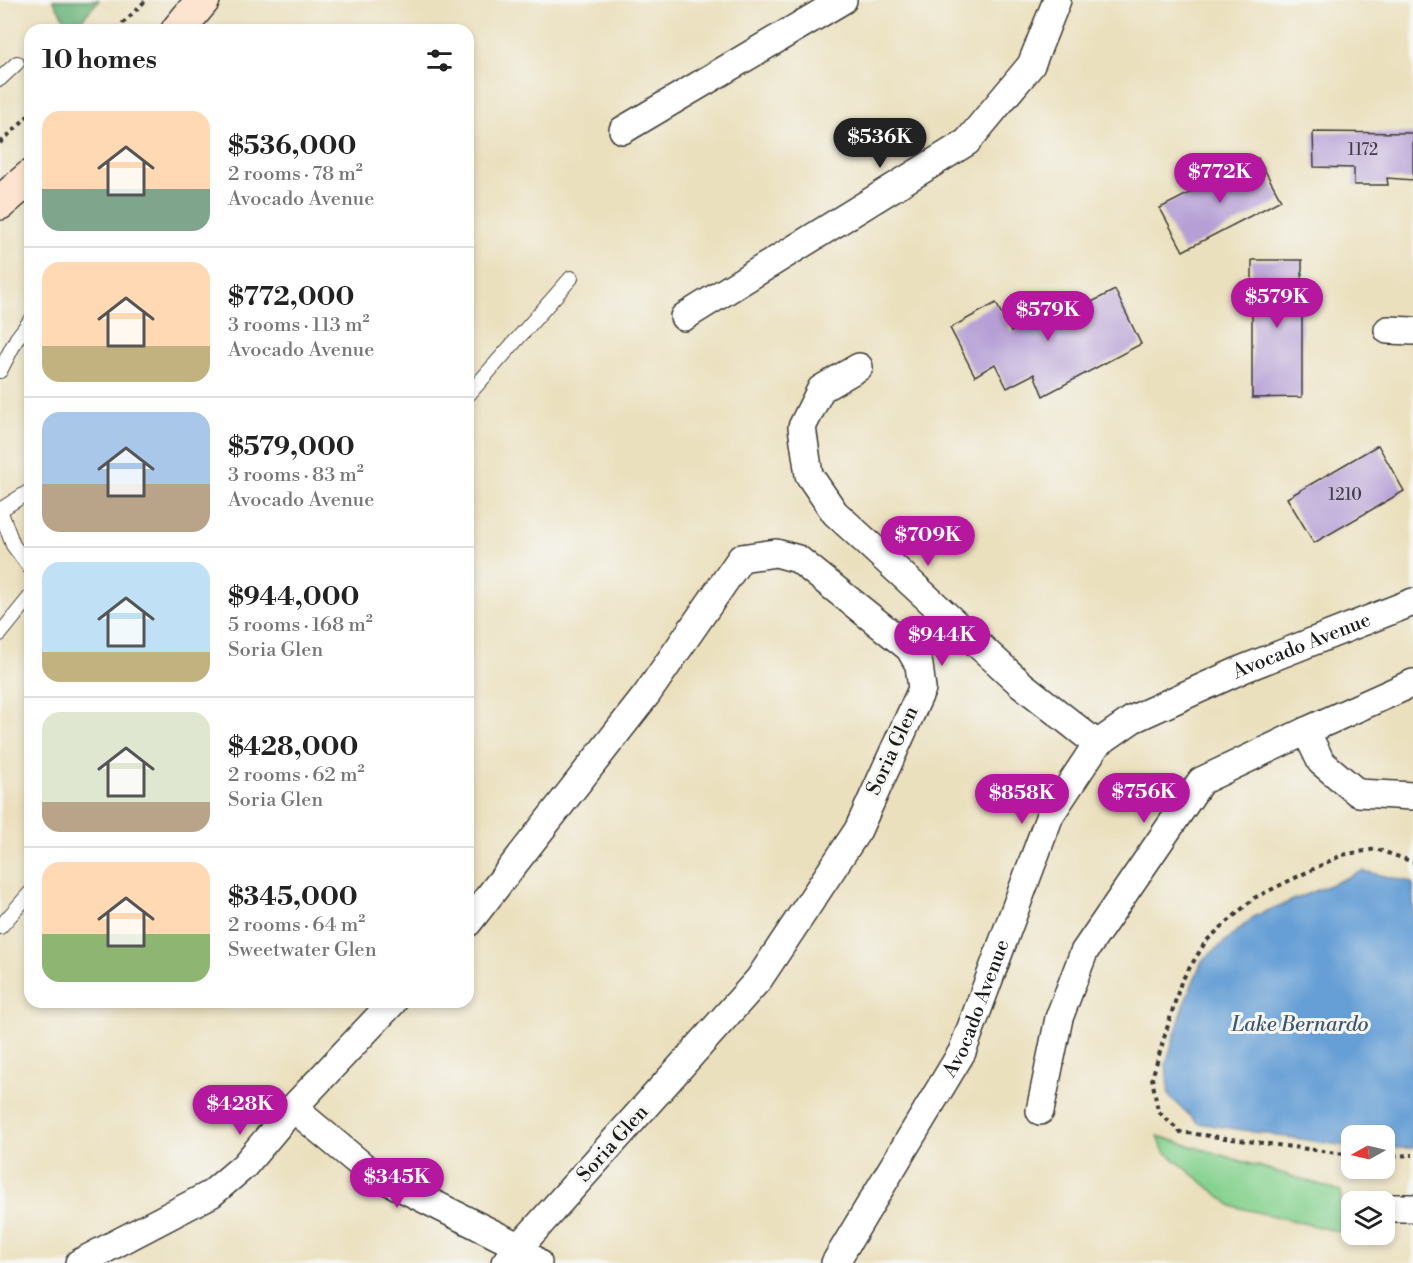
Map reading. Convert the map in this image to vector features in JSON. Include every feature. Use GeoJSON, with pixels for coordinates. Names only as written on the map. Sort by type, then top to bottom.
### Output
{"type":"FeatureCollection","features":[{"type":"Feature","properties":{"kind":"street"},"geometry":{"type":"LineString","coordinates":[[183,24],[203,0]]}},
{"type":"Feature","properties":{"kind":"street"},"geometry":{"type":"LineString","coordinates":[[622,130],[843,0]]}},
{"type":"Feature","properties":{"kind":"street"},"geometry":{"type":"LineString","coordinates":[[684,316],[967,142],[1031,65],[1057,0]]}},
{"type":"Feature","properties":{"kind":"street"},"geometry":{"type":"LineString","coordinates":[[0,202],[24,182]]}},
{"type":"Feature","properties":{"kind":"street"},"geometry":{"type":"LineString","coordinates":[[859,367],[821,389],[802,427],[809,475],[834,513],[1021,684],[1097,744]]}},
{"type":"Feature","properties":{"kind":"street","name":"Soria Glen"},"geometry":{"type":"LineString","coordinates":[[474,915],[648,694],[741,558],[776,553],[798,559],[909,648],[919,665],[922,689],[858,830],[759,979],[521,1258]]}},
{"type":"Feature","properties":{"kind":"street","name":"Avocado Avenue"},"geometry":{"type":"LineString","coordinates":[[835,1263],[962,1053],[1050,815],[1097,744],[1133,719],[1243,669],[1413,602]]}},
{"type":"Feature","properties":{"kind":"street"},"geometry":{"type":"LineString","coordinates":[[1040,1111],[1059,1018],[1084,951],[1201,782],[1413,683]]}},
{"type":"Feature","properties":{"kind":"street"},"geometry":{"type":"LineString","coordinates":[[1306,731],[1321,762],[1358,792],[1413,796]]}},
{"type":"Feature","properties":{"kind":"street"},"geometry":{"type":"LineString","coordinates":[[79,1263],[211,1194],[244,1166],[293,1108],[387,1008]]}},
{"type":"Feature","properties":{"kind":"street"},"geometry":{"type":"LineString","coordinates":[[293,1108],[370,1172],[521,1258]]}},
{"type":"Feature","properties":{"kind":"street"},"geometry":{"type":"LineString","coordinates":[[1395,1208],[1413,1208]]}},
{"type":"Feature","properties":{"kind":"lane"},"geometry":{"type":"LineString","coordinates":[[0,79],[17,63]]}},
{"type":"Feature","properties":{"kind":"lane"},"geometry":{"type":"LineString","coordinates":[[474,388],[571,278]]}},
{"type":"Feature","properties":{"kind":"lane"},"geometry":{"type":"LineString","coordinates":[[0,370],[24,329]]}},
{"type":"Feature","properties":{"kind":"lane"},"geometry":{"type":"LineString","coordinates":[[24,495],[0,510],[13,546],[24,560]]}},
{"type":"Feature","properties":{"kind":"lane"},"geometry":{"type":"LineString","coordinates":[[0,634],[24,604]]}},
{"type":"Feature","properties":{"kind":"lane"},"geometry":{"type":"LineString","coordinates":[[0,927],[24,900]]}},
{"type":"Feature","properties":{"kind":"path"},"geometry":{"type":"LineString","coordinates":[[122,24],[146,0]]}},
{"type":"Feature","properties":{"kind":"path"},"geometry":{"type":"LineString","coordinates":[[0,143],[24,120]]}},
{"type":"Feature","properties":{"kind":"path"},"geometry":{"type":"LineString","coordinates":[[1341,1154],[1180,1132],[1158,1111],[1152,1078],[1181,982],[1206,941],[1254,898],[1342,855],[1376,849],[1413,862]]}},
{"type":"Feature","properties":{"kind":"path"},"geometry":{"type":"LineString","coordinates":[[1395,1156],[1413,1155]]}},
{"type":"Feature","properties":{"kind":"green space"},"geometry":{"type":"Polygon","coordinates":[[[53,0],[99,0],[78,24],[67,24],[53,0]]]}},
{"type":"Feature","properties":{"kind":"green space"},"geometry":{"type":"Polygon","coordinates":[[[1158,1136],[1341,1191],[1340,1232],[1232,1206],[1163,1150],[1158,1136]]]}},
{"type":"Feature","properties":{"kind":"water","name":"Lake Bernardo"},"geometry":{"type":"Polygon","coordinates":[[[1363,871],[1411,882],[1413,885],[1413,1148],[1395,1148],[1395,1125],[1341,1125],[1341,1145],[1198,1123],[1169,1096],[1166,1064],[1186,999],[1202,961],[1255,916],[1363,871]]]}},
{"type":"Feature","properties":{"kind":"building"},"geometry":{"type":"Polygon","coordinates":[[[1313,132],[1413,133],[1413,180],[1387,178],[1388,185],[1354,185],[1354,168],[1314,167],[1313,132]]]}},
{"type":"Feature","properties":{"kind":"building"},"geometry":{"type":"Polygon","coordinates":[[[1258,158],[1281,200],[1183,251],[1160,208],[1258,158]]]}},
{"type":"Feature","properties":{"kind":"building"},"geometry":{"type":"Polygon","coordinates":[[[1252,260],[1302,260],[1302,397],[1252,398],[1252,260]]]}},
{"type":"Feature","properties":{"kind":"building"},"geometry":{"type":"Polygon","coordinates":[[[1115,290],[1141,344],[1043,396],[1034,374],[1007,388],[995,364],[975,376],[950,328],[996,303],[1011,332],[1076,298],[1080,308],[1115,290]]]}},
{"type":"Feature","properties":{"kind":"building"},"geometry":{"type":"Polygon","coordinates":[[[1378,445],[1404,491],[1314,543],[1287,498],[1378,445]]]}}]}
